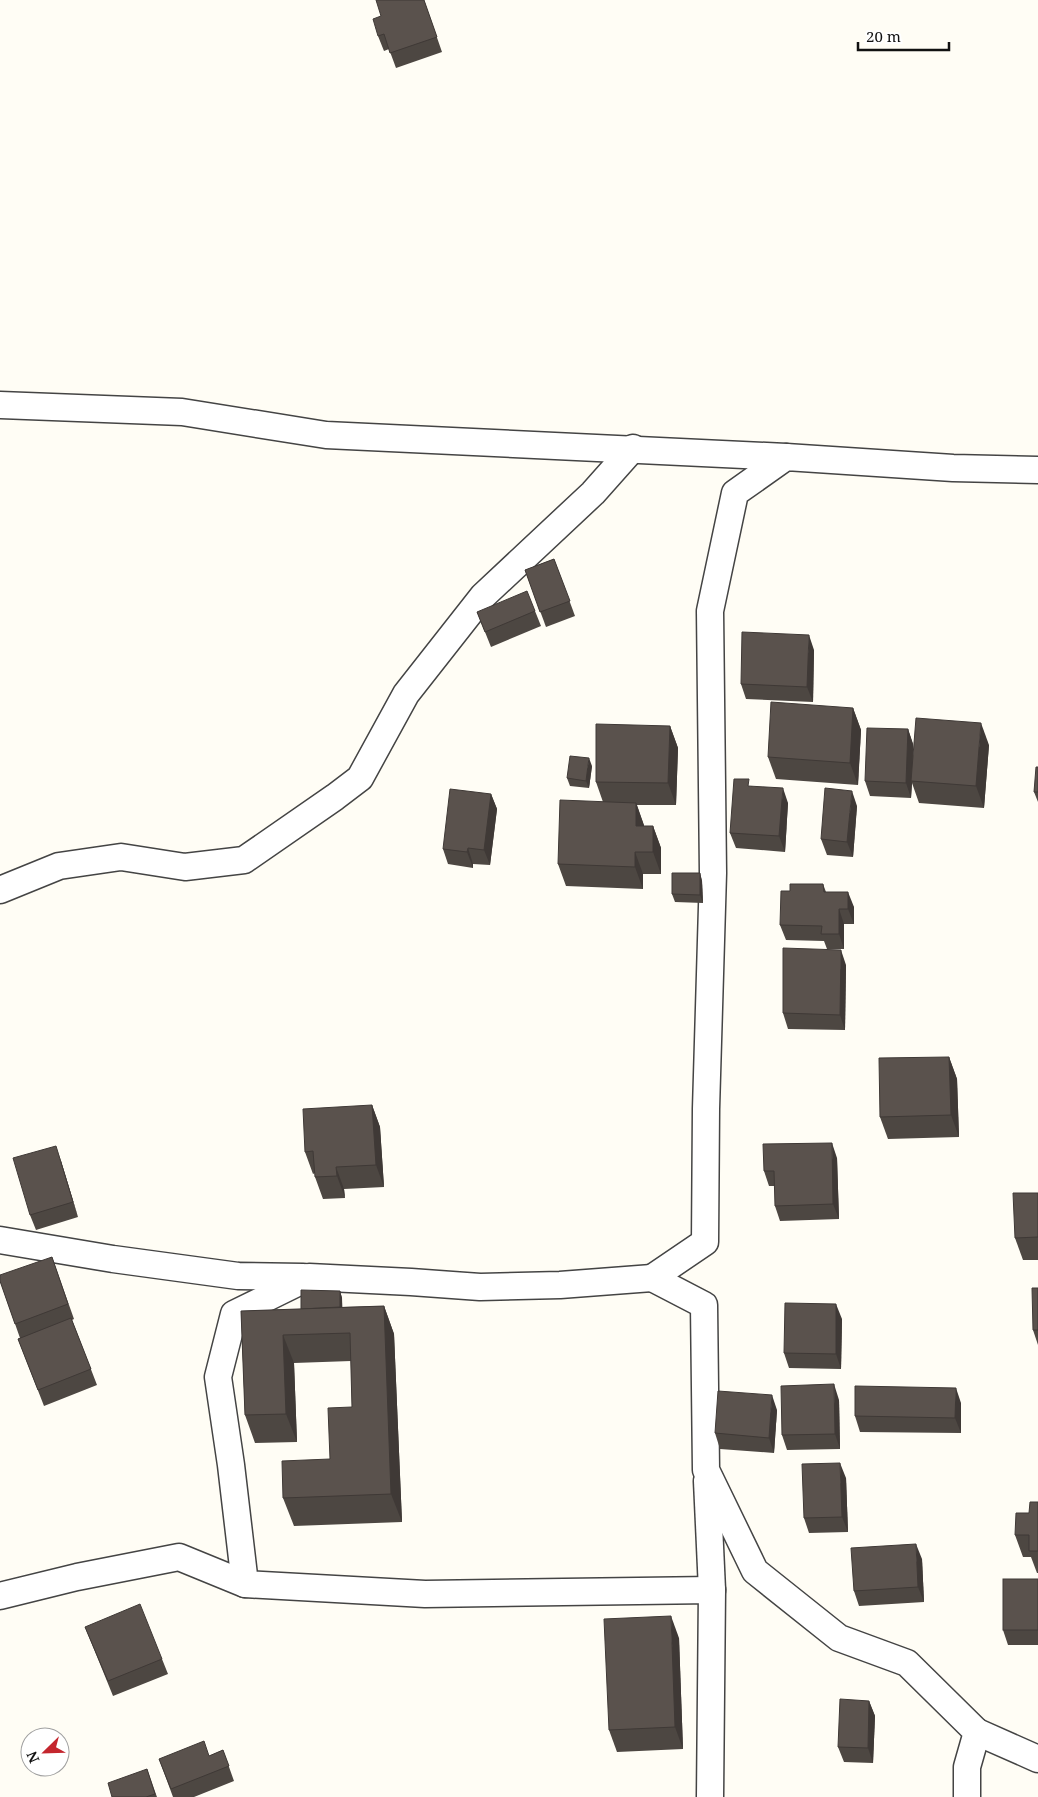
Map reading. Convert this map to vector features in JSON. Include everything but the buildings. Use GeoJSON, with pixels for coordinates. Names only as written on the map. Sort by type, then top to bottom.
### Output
{"type":"FeatureCollection","features":[{"type":"Feature","properties":{"kind":"street"},"geometry":{"type":"LineString","coordinates":[[0,406],[182,412],[326,435],[633,448],[952,468],[1038,470]]}},
{"type":"Feature","properties":{"kind":"street"},"geometry":{"type":"LineString","coordinates":[[0,890],[59,866],[121,857],[185,867],[244,860],[335,797],[360,778],[406,694],[483,596],[592,493],[633,448]]}},
{"type":"Feature","properties":{"kind":"street"},"geometry":{"type":"LineString","coordinates":[[0,1240],[113,1259],[238,1276],[309,1277],[480,1287],[560,1285],[652,1278],[705,1242],[706,1109],[713,873],[710,612],[736,494],[786,457]]}},
{"type":"Feature","properties":{"kind":"street"},"geometry":{"type":"LineString","coordinates":[[245,1584],[231,1465],[218,1377],[234,1314],[309,1277]]}},
{"type":"Feature","properties":{"kind":"street"},"geometry":{"type":"LineString","coordinates":[[652,1278],[704,1305],[706,1470],[712,1590],[710,1797]]}},
{"type":"Feature","properties":{"kind":"street"},"geometry":{"type":"LineString","coordinates":[[706,1470],[755,1571],[838,1638],[907,1663],[977,1732],[1038,1759]]}},
{"type":"Feature","properties":{"kind":"street"},"geometry":{"type":"LineString","coordinates":[[0,1596],[77,1577],[178,1557],[245,1584],[425,1594],[712,1590]]}},
{"type":"Feature","properties":{"kind":"street"},"geometry":{"type":"LineString","coordinates":[[967,1797],[967,1767],[977,1732]]}}]}
